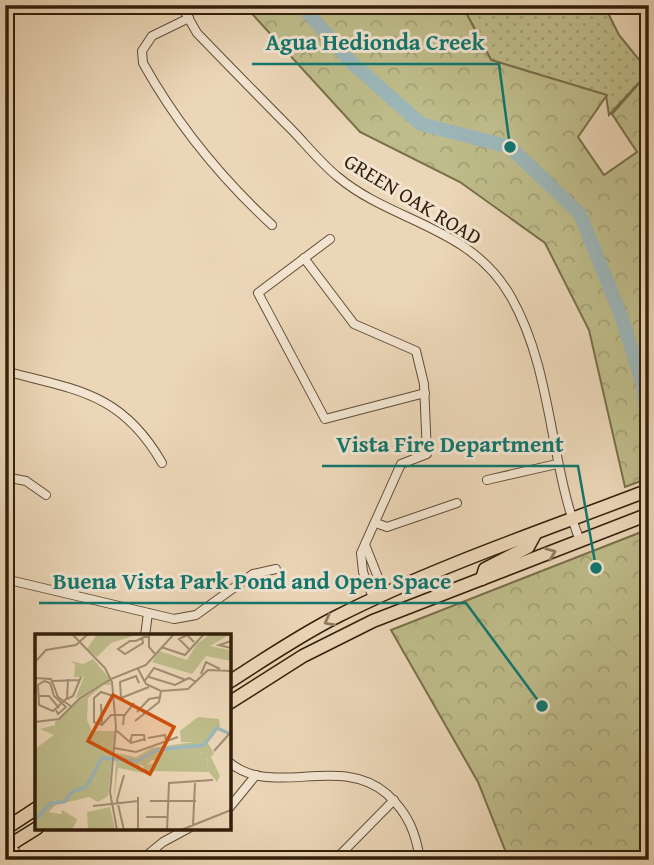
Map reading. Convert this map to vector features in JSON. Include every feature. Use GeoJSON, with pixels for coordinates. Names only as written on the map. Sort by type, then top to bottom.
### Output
{"type":"FeatureCollection","features":[{"type":"Feature","properties":{"kind":"main road"},"geometry":{"type":"LineString","coordinates":[[231,681],[300,636],[380,598],[649,490]]}},
{"type":"Feature","properties":{"kind":"main road"},"geometry":{"type":"LineString","coordinates":[[231,702],[338,637],[649,514]]}},
{"type":"Feature","properties":{"kind":"main road"},"geometry":{"type":"LineString","coordinates":[[482,579],[485,569],[528,547],[535,534]]}},
{"type":"Feature","properties":{"kind":"main road"},"geometry":{"type":"LineString","coordinates":[[5,829],[35,809]]}},
{"type":"Feature","properties":{"kind":"main road"},"geometry":{"type":"LineString","coordinates":[[8,847],[35,829]]}},
{"type":"Feature","properties":{"kind":"street","name":"GREEN OAK ROAD"},"geometry":{"type":"LineString","coordinates":[[181,5],[197,33],[338,177],[458,242],[492,271],[527,326],[557,464],[580,541]]}},
{"type":"Feature","properties":{"kind":"street"},"geometry":{"type":"LineString","coordinates":[[189,19],[152,36],[142,51],[143,63],[187,133],[221,174],[272,225]]}},
{"type":"Feature","properties":{"kind":"street"},"geometry":{"type":"LineString","coordinates":[[330,239],[258,293],[325,419],[425,393]]}},
{"type":"Feature","properties":{"kind":"street"},"geometry":{"type":"LineString","coordinates":[[304,258],[354,324],[416,351],[425,393],[427,454],[401,464],[366,547],[380,598]]}},
{"type":"Feature","properties":{"kind":"street"},"geometry":{"type":"LineString","coordinates":[[5,371],[87,393],[111,405],[147,436],[162,463]]}},
{"type":"Feature","properties":{"kind":"street"},"geometry":{"type":"LineString","coordinates":[[487,480],[557,464]]}},
{"type":"Feature","properties":{"kind":"street"},"geometry":{"type":"LineString","coordinates":[[5,477],[26,481],[46,495]]}},
{"type":"Feature","properties":{"kind":"street"},"geometry":{"type":"LineString","coordinates":[[376,523],[387,527],[417,519],[457,503]]}},
{"type":"Feature","properties":{"kind":"street"},"geometry":{"type":"LineString","coordinates":[[5,579],[174,619],[195,615],[253,574],[276,569]]}},
{"type":"Feature","properties":{"kind":"street"},"geometry":{"type":"LineString","coordinates":[[145,634],[148,613]]}},
{"type":"Feature","properties":{"kind":"street"},"geometry":{"type":"LineString","coordinates":[[231,763],[256,775],[335,774],[360,778],[394,800],[410,822],[420,860]]}},
{"type":"Feature","properties":{"kind":"street"},"geometry":{"type":"LineString","coordinates":[[231,806],[256,775]]}},
{"type":"Feature","properties":{"kind":"street"},"geometry":{"type":"LineString","coordinates":[[335,860],[394,800]]}},
{"type":"Feature","properties":{"kind":"street"},"geometry":{"type":"LineString","coordinates":[[141,860],[163,842],[185,830]]}},
{"type":"Feature","properties":{"kind":"street"},"geometry":{"type":"LineString","coordinates":[[8,847],[22,860]]}},
{"type":"Feature","properties":{"kind":"green space"},"geometry":{"type":"Polygon","coordinates":[[[244,5],[462,5],[491,60],[607,95],[578,137],[604,175],[637,152],[612,114],[649,72],[649,478],[625,487],[589,330],[545,243],[460,182],[360,132],[244,5]]]}},
{"type":"Feature","properties":{"kind":"green space"},"geometry":{"type":"Polygon","coordinates":[[[462,5],[604,5],[619,35],[649,72],[609,115],[606,95],[491,60],[462,5]]]}},
{"type":"Feature","properties":{"kind":"green space"},"geometry":{"type":"Polygon","coordinates":[[[649,529],[649,860],[509,860],[478,782],[391,630],[649,529]]]}},
{"type":"Feature","properties":{"kind":"waterway"},"geometry":{"type":"LineString","coordinates":[[301,5],[351,62],[421,124],[510,147],[580,214],[622,318],[642,382],[649,426]]}},
{"type":"Feature","properties":{"kind":"place","name":"Agua Hedionda Creek"},"geometry":{"type":"Point","coordinates":[510,147]}},
{"type":"Feature","properties":{"kind":"place","name":"Vista Fire Department"},"geometry":{"type":"Point","coordinates":[596,568]}},
{"type":"Feature","properties":{"kind":"place","name":"Buena Vista Park Pond and Open Space"},"geometry":{"type":"Point","coordinates":[542,706]}}]}
